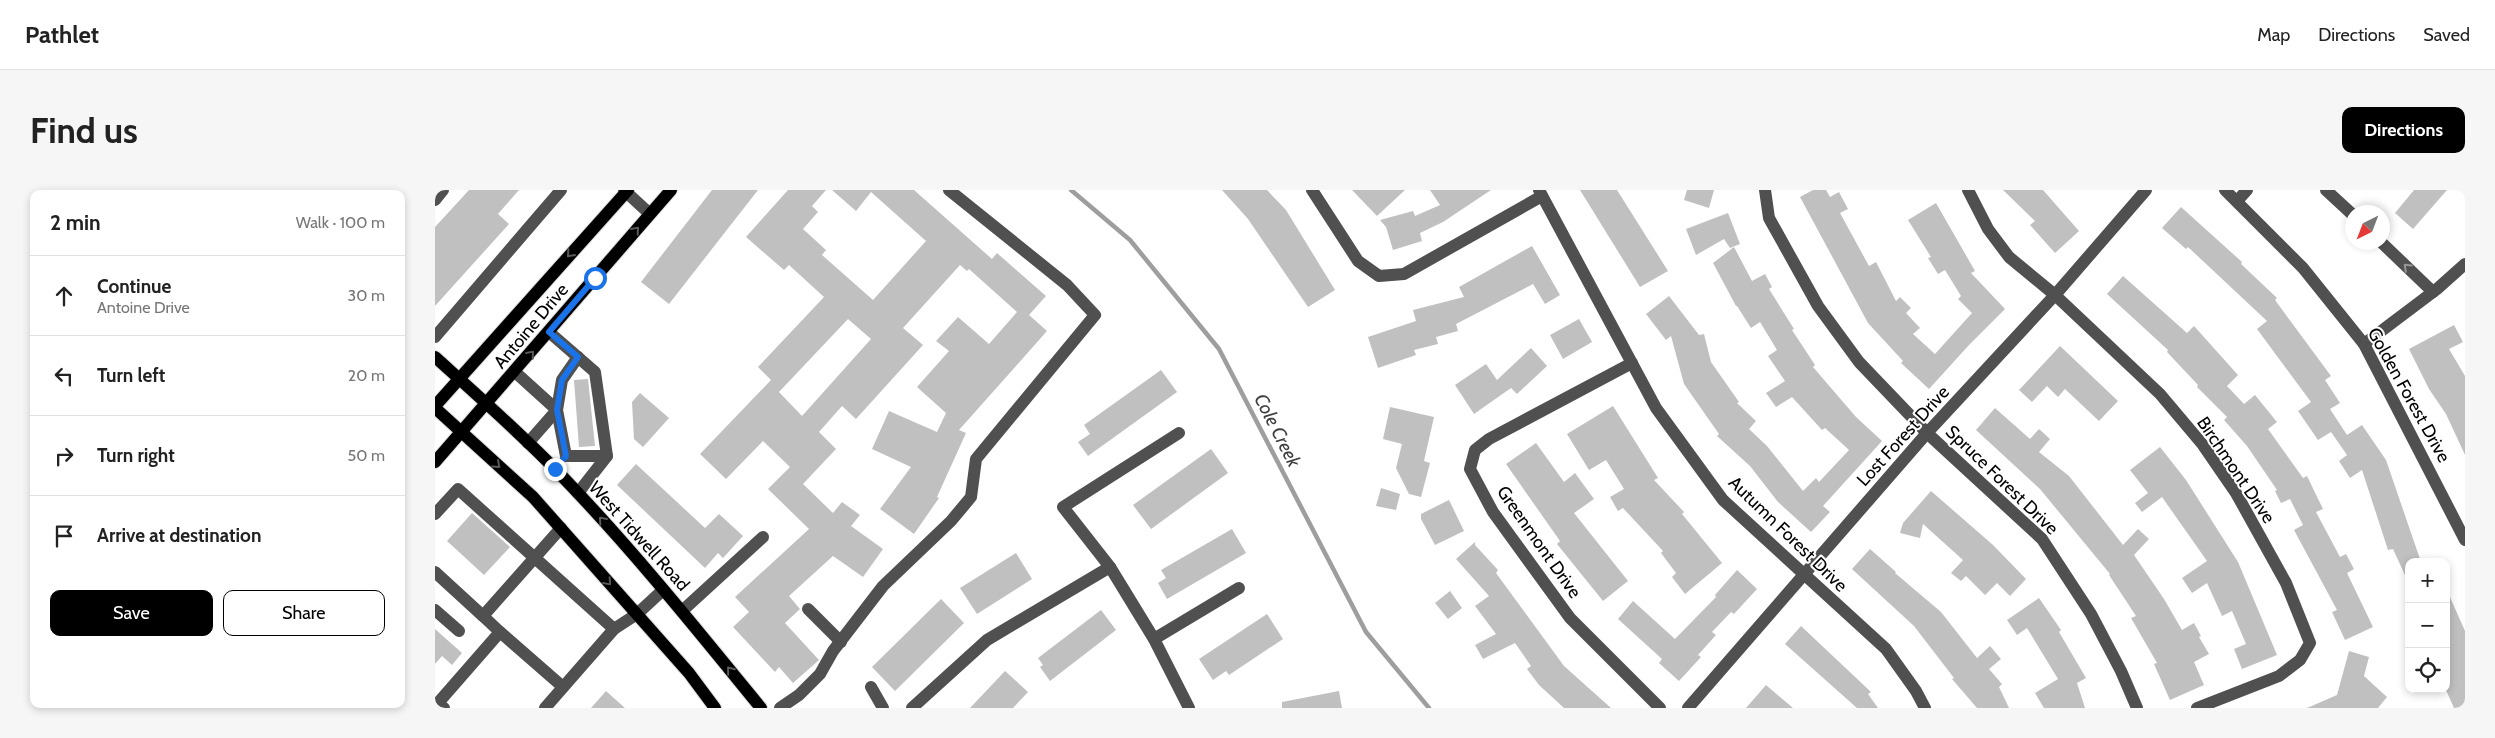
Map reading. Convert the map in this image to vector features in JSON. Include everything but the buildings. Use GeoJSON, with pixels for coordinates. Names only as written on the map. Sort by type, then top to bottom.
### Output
{"type":"FeatureCollection","features":[{"type":"Feature","properties":{"kind":"main road","name":"Antoine Drive"},"geometry":{"type":"LineString","coordinates":[[435,462],[671,190]]}},
{"type":"Feature","properties":{"kind":"main road","name":"Antoine Drive"},"geometry":{"type":"LineString","coordinates":[[435,407],[626,191]]}},
{"type":"Feature","properties":{"kind":"main road","name":"West Tidwell Road"},"geometry":{"type":"LineString","coordinates":[[435,357],[487,404],[578,493],[682,611],[761,708]]}},
{"type":"Feature","properties":{"kind":"main road"},"geometry":{"type":"LineString","coordinates":[[435,407],[533,497],[689,674],[715,708]]}},
{"type":"Feature","properties":{"kind":"street"},"geometry":{"type":"LineString","coordinates":[[435,200],[443,190]]}},
{"type":"Feature","properties":{"kind":"street"},"geometry":{"type":"LineString","coordinates":[[435,337],[561,190]]}},
{"type":"Feature","properties":{"kind":"street"},"geometry":{"type":"LineString","coordinates":[[780,708],[799,695],[821,674],[841,642],[883,586],[951,521],[971,497],[976,459],[1095,315],[1067,285],[949,190]]}},
{"type":"Feature","properties":{"kind":"street"},"geometry":{"type":"LineString","coordinates":[[1312,190],[1358,261],[1379,276],[1404,274],[1541,193]]}},
{"type":"Feature","properties":{"kind":"street","name":"Spruce Forest Drive"},"geometry":{"type":"LineString","coordinates":[[1765,190],[1769,218],[1818,306],[1859,362],[1927,433],[2042,539],[2091,614],[2121,671],[2137,708]]}},
{"type":"Feature","properties":{"kind":"street","name":"Birchmont Drive"},"geometry":{"type":"LineString","coordinates":[[1967,190],[1988,230],[2009,256],[2055,295],[2160,394],[2203,445],[2236,493],[2286,583],[2310,643],[2300,660],[2279,676],[2197,708]]}},
{"type":"Feature","properties":{"kind":"street","name":"Lost Forest Drive"},"geometry":{"type":"LineString","coordinates":[[1688,708],[1927,433],[2055,295],[2146,190]]}},
{"type":"Feature","properties":{"kind":"street","name":"Golden Forest Drive"},"geometry":{"type":"LineString","coordinates":[[2225,190],[2303,268],[2364,344],[2465,540]]}},
{"type":"Feature","properties":{"kind":"street"},"geometry":{"type":"LineString","coordinates":[[2237,200],[2247,190]]}},
{"type":"Feature","properties":{"kind":"street"},"geometry":{"type":"LineString","coordinates":[[2326,190],[2345,208]]}},
{"type":"Feature","properties":{"kind":"street"},"geometry":{"type":"LineString","coordinates":[[626,191],[650,214]]}},
{"type":"Feature","properties":{"kind":"street","name":"Autumn Forest Drive"},"geometry":{"type":"LineString","coordinates":[[1541,193],[1656,408],[1723,500],[1886,649],[1916,691],[1925,708]]}},
{"type":"Feature","properties":{"kind":"street"},"geometry":{"type":"LineString","coordinates":[[2389,250],[2433,292]]}},
{"type":"Feature","properties":{"kind":"street"},"geometry":{"type":"LineString","coordinates":[[2364,344],[2433,292],[2465,264]]}},
{"type":"Feature","properties":{"kind":"street"},"geometry":{"type":"LineString","coordinates":[[549,332],[595,372],[607,456],[578,493]]}},
{"type":"Feature","properties":{"kind":"street"},"geometry":{"type":"LineString","coordinates":[[566,456],[557,410],[562,380],[578,357]]}},
{"type":"Feature","properties":{"kind":"street","name":"Greenmont Drive"},"geometry":{"type":"LineString","coordinates":[[1632,363],[1489,440],[1475,450],[1470,469],[1493,512],[1570,618],[1660,708]]}},
{"type":"Feature","properties":{"kind":"street"},"geometry":{"type":"LineString","coordinates":[[515,372],[557,410]]}},
{"type":"Feature","properties":{"kind":"street"},"geometry":{"type":"LineString","coordinates":[[528,443],[557,410]]}},
{"type":"Feature","properties":{"kind":"street"},"geometry":{"type":"LineString","coordinates":[[1179,433],[1063,507],[1110,567],[1154,639],[1189,708]]}},
{"type":"Feature","properties":{"kind":"street"},"geometry":{"type":"LineString","coordinates":[[555,469],[566,456],[607,456]]}},
{"type":"Feature","properties":{"kind":"street"},"geometry":{"type":"LineString","coordinates":[[435,514],[458,489],[614,629]]}},
{"type":"Feature","properties":{"kind":"street"},"geometry":{"type":"LineString","coordinates":[[483,616],[561,528]]}},
{"type":"Feature","properties":{"kind":"street"},"geometry":{"type":"LineString","coordinates":[[682,611],[763,537]]}},
{"type":"Feature","properties":{"kind":"street"},"geometry":{"type":"LineString","coordinates":[[912,708],[987,640],[1110,567]]}},
{"type":"Feature","properties":{"kind":"street"},"geometry":{"type":"LineString","coordinates":[[435,572],[563,687]]}},
{"type":"Feature","properties":{"kind":"street"},"geometry":{"type":"LineString","coordinates":[[1154,639],[1239,588]]}},
{"type":"Feature","properties":{"kind":"street"},"geometry":{"type":"LineString","coordinates":[[545,708],[614,629],[637,614],[663,590]]}},
{"type":"Feature","properties":{"kind":"street"},"geometry":{"type":"LineString","coordinates":[[808,609],[841,642]]}},
{"type":"Feature","properties":{"kind":"street"},"geometry":{"type":"LineString","coordinates":[[435,610],[459,632]]}},
{"type":"Feature","properties":{"kind":"street"},"geometry":{"type":"LineString","coordinates":[[444,708],[438,703],[500,632]]}},
{"type":"Feature","properties":{"kind":"street"},"geometry":{"type":"LineString","coordinates":[[871,687],[883,708]]}},
{"type":"Feature","properties":{"kind":"waterway","name":"Cole Creek"},"geometry":{"type":"LineString","coordinates":[[1071,190],[1130,240],[1219,349],[1366,632],[1429,708]]}},
{"type":"Feature","properties":{"kind":"route"},"geometry":{"type":"LineString","coordinates":[[555,469],[566,456],[557,410],[562,380],[578,357],[549,332],[595,278]]}}]}
